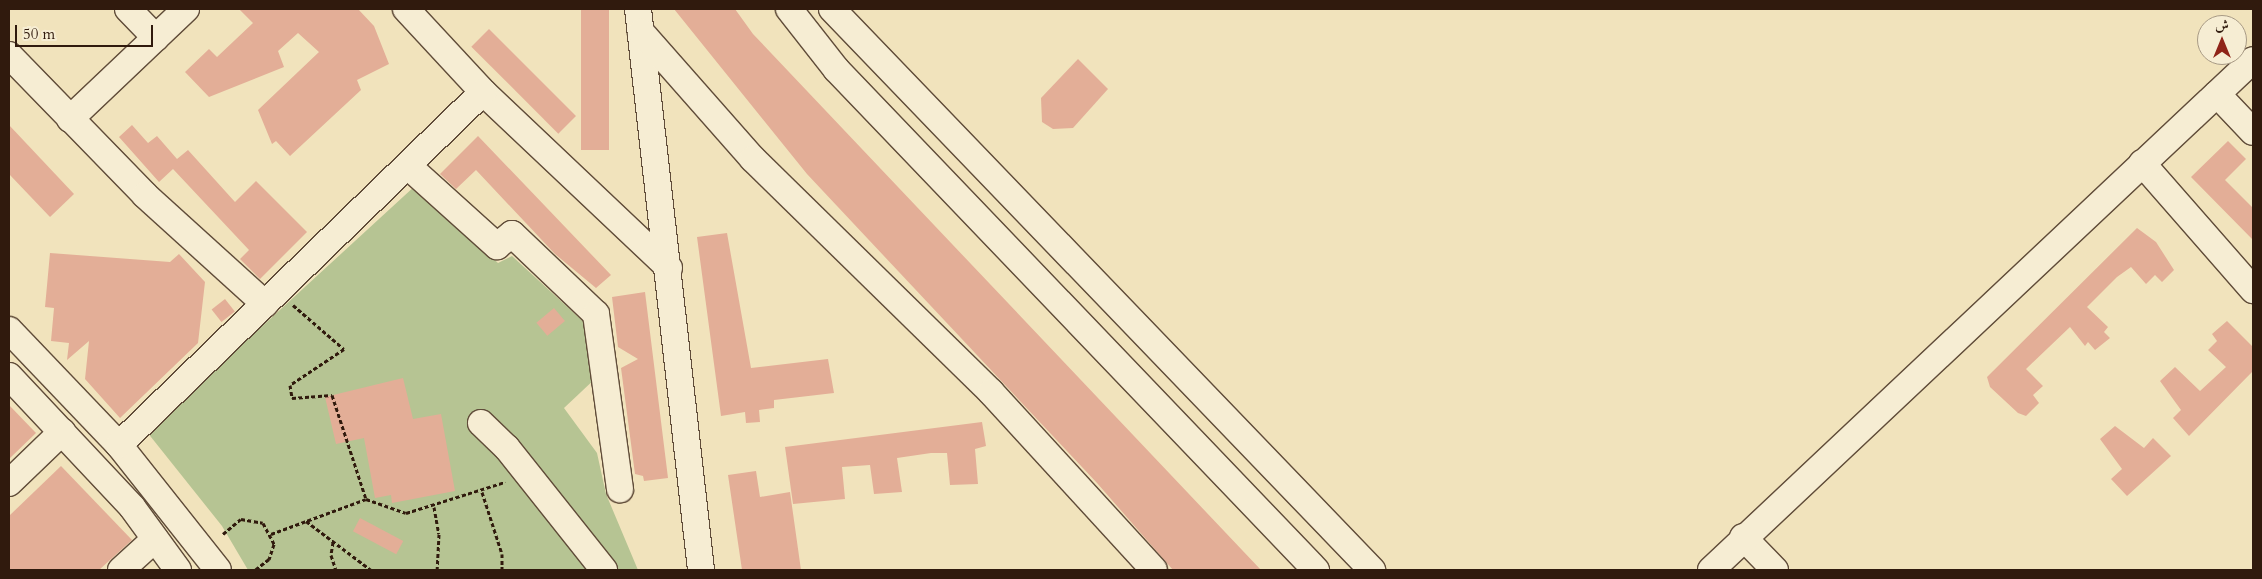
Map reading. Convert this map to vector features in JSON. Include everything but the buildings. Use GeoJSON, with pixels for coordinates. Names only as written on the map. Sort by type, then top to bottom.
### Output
{"type":"FeatureCollection","features":[{"type":"Feature","properties":{"kind":"street"},"geometry":{"type":"LineString","coordinates":[[128,9],[156,38]]}},
{"type":"Feature","properties":{"kind":"street"},"geometry":{"type":"LineString","coordinates":[[70,118],[186,9]]}},
{"type":"Feature","properties":{"kind":"street"},"geometry":{"type":"LineString","coordinates":[[406,9],[484,92],[669,268]]}},
{"type":"Feature","properties":{"kind":"street"},"geometry":{"type":"LineString","coordinates":[[789,9],[836,68],[1316,570]]}},
{"type":"Feature","properties":{"kind":"street"},"geometry":{"type":"LineString","coordinates":[[832,9],[1372,570]]}},
{"type":"Feature","properties":{"kind":"street"},"geometry":{"type":"LineString","coordinates":[[640,20],[701,570]]}},
{"type":"Feature","properties":{"kind":"street"},"geometry":{"type":"LineString","coordinates":[[640,20],[753,158],[991,392],[1154,570]]}},
{"type":"Feature","properties":{"kind":"street"},"geometry":{"type":"LineString","coordinates":[[9,55],[145,195],[271,298]]}},
{"type":"Feature","properties":{"kind":"street"},"geometry":{"type":"LineString","coordinates":[[1711,570],[1743,537],[2253,60]]}},
{"type":"Feature","properties":{"kind":"street"},"geometry":{"type":"LineString","coordinates":[[120,445],[484,92]]}},
{"type":"Feature","properties":{"kind":"street"},"geometry":{"type":"LineString","coordinates":[[2217,94],[2253,132]]}},
{"type":"Feature","properties":{"kind":"street"},"geometry":{"type":"LineString","coordinates":[[2142,163],[2253,290]]}},
{"type":"Feature","properties":{"kind":"street"},"geometry":{"type":"LineString","coordinates":[[408,166],[496,246],[512,234],[596,314],[620,489]]}},
{"type":"Feature","properties":{"kind":"street"},"geometry":{"type":"LineString","coordinates":[[9,330],[120,445],[218,570]]}},
{"type":"Feature","properties":{"kind":"street"},"geometry":{"type":"LineString","coordinates":[[9,376],[62,432],[155,539],[178,570]]}},
{"type":"Feature","properties":{"kind":"street"},"geometry":{"type":"LineString","coordinates":[[482,423],[507,448],[604,570]]}},
{"type":"Feature","properties":{"kind":"street"},"geometry":{"type":"LineString","coordinates":[[9,482],[62,432]]}},
{"type":"Feature","properties":{"kind":"street"},"geometry":{"type":"LineString","coordinates":[[1743,537],[1775,570]]}},
{"type":"Feature","properties":{"kind":"street"},"geometry":{"type":"LineString","coordinates":[[121,570],[155,539]]}},
{"type":"Feature","properties":{"kind":"path"},"geometry":{"type":"LineString","coordinates":[[271,298],[344,349],[290,385],[292,398],[332,395],[366,499]]}},
{"type":"Feature","properties":{"kind":"path"},"geometry":{"type":"LineString","coordinates":[[270,534],[366,499],[406,513],[434,507],[505,484],[507,448]]}},
{"type":"Feature","properties":{"kind":"path"},"geometry":{"type":"LineString","coordinates":[[482,492],[502,554],[502,570]]}},
{"type":"Feature","properties":{"kind":"path"},"geometry":{"type":"LineString","coordinates":[[434,507],[439,534],[437,570]]}},
{"type":"Feature","properties":{"kind":"path"},"geometry":{"type":"LineString","coordinates":[[223,534],[241,519],[250,518],[263,523],[274,544],[269,558],[255,570]]}},
{"type":"Feature","properties":{"kind":"path"},"geometry":{"type":"LineString","coordinates":[[306,521],[371,570]]}},
{"type":"Feature","properties":{"kind":"path"},"geometry":{"type":"LineString","coordinates":[[333,542],[331,555],[336,570]]}},
{"type":"Feature","properties":{"kind":"green space"},"geometry":{"type":"Polygon","coordinates":[[[416,185],[498,263],[512,256],[587,325],[598,376],[564,408],[597,453],[606,494],[638,570],[248,570],[222,526],[147,432],[416,185]]]}}]}
